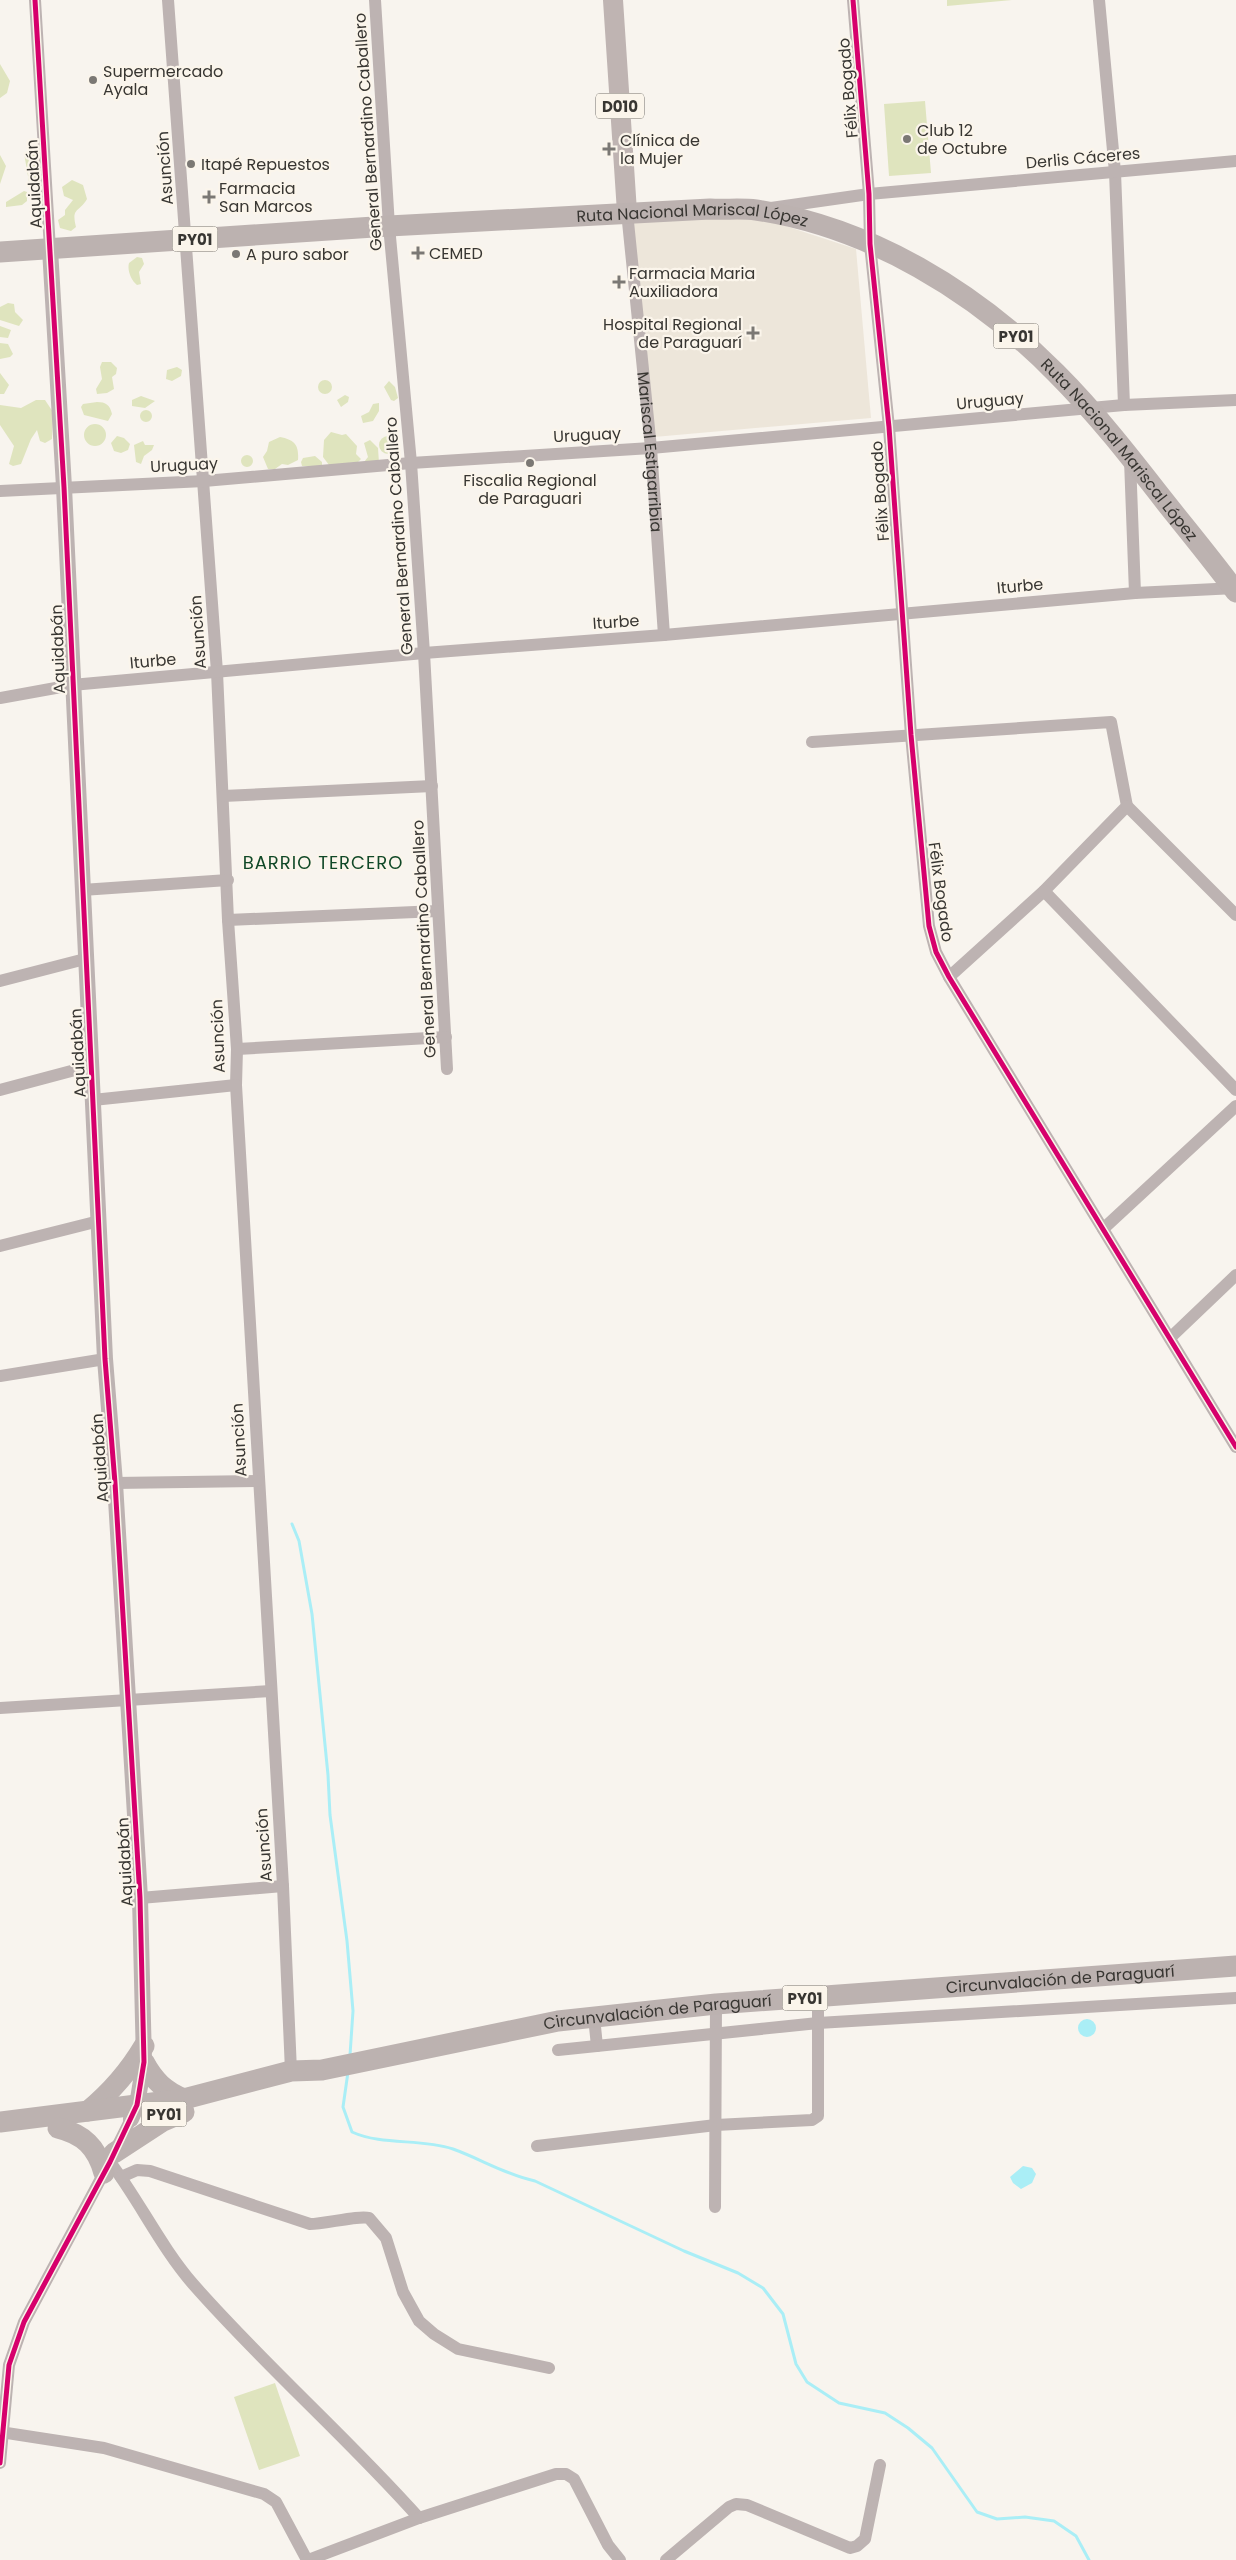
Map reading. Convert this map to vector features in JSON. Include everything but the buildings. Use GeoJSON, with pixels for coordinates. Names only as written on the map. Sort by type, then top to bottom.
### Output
{"type":"FeatureCollection","features":[{"type":"Feature","properties":{"kind":"highway","name":"Ruta Nacional Mariscal López"},"geometry":{"type":"LineString","coordinates":[[0,252],[627,212],[754,210],[827,227],[870,244],[944,282],[985,310],[1057,373],[1130,457],[1235,589]]}},
{"type":"Feature","properties":{"kind":"highway","name":"Circunvalación de Paraguarí"},"geometry":{"type":"LineString","coordinates":[[184,2105],[291,2071],[322,2070],[558,2021],[716,2004],[1236,1966]]}},
{"type":"Feature","properties":{"kind":"highway"},"geometry":{"type":"LineString","coordinates":[[58,2128],[77,2134],[112,2166],[184,2105],[152,2076],[144,2054],[113,2090],[88,2111]]}},
{"type":"Feature","properties":{"kind":"highway","name":"Circunvalación de Paraguarí"},"geometry":{"type":"LineString","coordinates":[[0,2134],[58,2128],[134,2112],[290,2087],[322,2070]]}},
{"type":"Feature","properties":{"kind":"highway","name":"Circunvalación de Paraguarí"},"geometry":{"type":"LineString","coordinates":[[0,2122],[88,2111],[134,2112]]}},
{"type":"Feature","properties":{"kind":"main road","name":"Mariscal Estigarribia"},"geometry":{"type":"LineString","coordinates":[[613,0],[627,212]]}},
{"type":"Feature","properties":{"kind":"street","name":"Aquidabán"},"geometry":{"type":"LineString","coordinates":[[36,0],[64,487],[105,1359],[115,1483],[140,1898],[144,2054],[134,2112]]}},
{"type":"Feature","properties":{"kind":"street","name":"Asunción"},"geometry":{"type":"LineString","coordinates":[[168,0],[187,239],[217,672],[228,880],[228,920],[237,1049],[236,1085],[257,1482],[283,1886],[291,2071]]}},
{"type":"Feature","properties":{"kind":"street","name":"General Bernardino Caballero"},"geometry":{"type":"LineString","coordinates":[[376,0],[389,226],[411,463],[424,653],[447,1069]]}},
{"type":"Feature","properties":{"kind":"street","name":"Félix Bogado"},"geometry":{"type":"LineString","coordinates":[[853,0],[869,194],[870,244],[889,427],[901,612],[929,926],[936,952],[949,977],[1236,1445]]}},
{"type":"Feature","properties":{"kind":"street"},"geometry":{"type":"LineString","coordinates":[[1099,0],[1115,172],[1124,405]]}},
{"type":"Feature","properties":{"kind":"street","name":"Derlis Cáceres"},"geometry":{"type":"LineString","coordinates":[[754,210],[869,194],[1236,161]]}},
{"type":"Feature","properties":{"kind":"street","name":"Mariscal Estigarribia"},"geometry":{"type":"LineString","coordinates":[[627,212],[651,448],[664,635]]}},
{"type":"Feature","properties":{"kind":"street","name":"Uruguay"},"geometry":{"type":"LineString","coordinates":[[0,491],[204,481],[411,463],[651,448],[1124,405],[1236,400]]}},
{"type":"Feature","properties":{"kind":"street"},"geometry":{"type":"LineString","coordinates":[[1130,457],[1135,593]]}},
{"type":"Feature","properties":{"kind":"street","name":"Iturbe"},"geometry":{"type":"LineString","coordinates":[[0,698],[72,685],[424,653],[664,635],[901,612],[1135,593],[1235,589]]}},
{"type":"Feature","properties":{"kind":"street"},"geometry":{"type":"LineString","coordinates":[[812,742],[1111,722],[1127,806],[1236,914]]}},
{"type":"Feature","properties":{"kind":"street"},"geometry":{"type":"LineString","coordinates":[[223,796],[432,786]]}},
{"type":"Feature","properties":{"kind":"street"},"geometry":{"type":"LineString","coordinates":[[949,977],[1044,891],[1127,806]]}},
{"type":"Feature","properties":{"kind":"street"},"geometry":{"type":"LineString","coordinates":[[82,890],[228,880]]}},
{"type":"Feature","properties":{"kind":"street"},"geometry":{"type":"LineString","coordinates":[[1044,891],[1236,1090]]}},
{"type":"Feature","properties":{"kind":"street"},"geometry":{"type":"LineString","coordinates":[[228,920],[438,911]]}},
{"type":"Feature","properties":{"kind":"street"},"geometry":{"type":"LineString","coordinates":[[0,980],[85,959]]}},
{"type":"Feature","properties":{"kind":"street"},"geometry":{"type":"LineString","coordinates":[[237,1049],[446,1037]]}},
{"type":"Feature","properties":{"kind":"street"},"geometry":{"type":"LineString","coordinates":[[0,1090],[90,1066]]}},
{"type":"Feature","properties":{"kind":"street"},"geometry":{"type":"LineString","coordinates":[[93,1100],[236,1085]]}},
{"type":"Feature","properties":{"kind":"street"},"geometry":{"type":"LineString","coordinates":[[1103,1229],[1236,1106]]}},
{"type":"Feature","properties":{"kind":"street"},"geometry":{"type":"LineString","coordinates":[[0,1246],[99,1221]]}},
{"type":"Feature","properties":{"kind":"street"},"geometry":{"type":"LineString","coordinates":[[1170,1338],[1236,1275]]}},
{"type":"Feature","properties":{"kind":"street"},"geometry":{"type":"LineString","coordinates":[[0,1376],[105,1359]]}},
{"type":"Feature","properties":{"kind":"street"},"geometry":{"type":"LineString","coordinates":[[115,1483],[257,1482]]}},
{"type":"Feature","properties":{"kind":"street"},"geometry":{"type":"LineString","coordinates":[[0,1708],[271,1691]]}},
{"type":"Feature","properties":{"kind":"street"},"geometry":{"type":"LineString","coordinates":[[140,1898],[283,1886]]}},
{"type":"Feature","properties":{"kind":"street"},"geometry":{"type":"LineString","coordinates":[[538,2146],[716,2125],[812,2120],[818,2116],[818,1997]]}},
{"type":"Feature","properties":{"kind":"street"},"geometry":{"type":"LineString","coordinates":[[558,2050],[818,2023],[1236,1998]]}},
{"type":"Feature","properties":{"kind":"street"},"geometry":{"type":"LineString","coordinates":[[715,2207],[716,2004]]}},
{"type":"Feature","properties":{"kind":"street"},"geometry":{"type":"LineString","coordinates":[[594,2017],[597,2046]]}},
{"type":"Feature","properties":{"kind":"street"},"geometry":{"type":"LineString","coordinates":[[0,2463],[4,2364],[24,2322],[112,2166],[134,2112]]}},
{"type":"Feature","properties":{"kind":"street"},"geometry":{"type":"LineString","coordinates":[[112,2166],[150,2171],[310,2224],[326,2224],[361,2217],[369,2218],[386,2238],[403,2292],[419,2321],[434,2334],[458,2349],[549,2368]]}},
{"type":"Feature","properties":{"kind":"street"},"geometry":{"type":"LineString","coordinates":[[112,2166],[155,2233],[192,2282],[276,2373],[390,2486],[419,2518]]}},
{"type":"Feature","properties":{"kind":"street"},"geometry":{"type":"LineString","coordinates":[[1,2432],[104,2448],[264,2494],[276,2502],[307,2560],[419,2518],[548,2476],[566,2474],[574,2479],[608,2545],[620,2560]]}},
{"type":"Feature","properties":{"kind":"street"},"geometry":{"type":"LineString","coordinates":[[666,2560],[681,2555],[729,2506],[736,2504],[747,2506],[850,2548],[858,2546],[865,2539],[880,2465]]}},
{"type":"Feature","properties":{"kind":"shaded area","name":"Hospital Regional de Paraguarí"},"geometry":{"type":"Polygon","coordinates":[[[755,216],[856,249],[871,418],[654,437],[631,223],[755,216]]]}},
{"type":"Feature","properties":{"kind":"green space"},"geometry":{"type":"Polygon","coordinates":[[[947,0],[1012,0],[947,6],[947,0]]]}},
{"type":"Feature","properties":{"kind":"green space"},"geometry":{"type":"Polygon","coordinates":[[[0,64],[10,81],[7,93],[0,98],[0,64]]]}},
{"type":"Feature","properties":{"kind":"green space","name":"Club 12 de Octubre"},"geometry":{"type":"Polygon","coordinates":[[[925,101],[931,173],[889,176],[884,104],[925,101]]]}},
{"type":"Feature","properties":{"kind":"green space"},"geometry":{"type":"Polygon","coordinates":[[[28,151],[42,154],[41,184],[31,184],[29,182],[24,153],[28,151]]]}},
{"type":"Feature","properties":{"kind":"green space"},"geometry":{"type":"Polygon","coordinates":[[[0,155],[6,166],[0,184],[0,155]]]}},
{"type":"Feature","properties":{"kind":"green space"},"geometry":{"type":"Polygon","coordinates":[[[72,180],[83,185],[87,199],[75,213],[76,227],[71,231],[60,228],[58,220],[65,215],[65,210],[73,200],[64,196],[62,187],[72,180]]]}},
{"type":"Feature","properties":{"kind":"green space"},"geometry":{"type":"Polygon","coordinates":[[[24,191],[27,192],[27,201],[22,205],[6,207],[6,202],[24,191]]]}},
{"type":"Feature","properties":{"kind":"green space"},"geometry":{"type":"Polygon","coordinates":[[[137,257],[142,258],[144,264],[139,272],[141,284],[137,285],[130,275],[129,263],[137,257]]]}},
{"type":"Feature","properties":{"kind":"green space"},"geometry":{"type":"Polygon","coordinates":[[[8,303],[14,304],[15,312],[23,320],[19,326],[0,320],[0,307],[8,303]]]}},
{"type":"Feature","properties":{"kind":"green space"},"geometry":{"type":"Polygon","coordinates":[[[0,326],[11,330],[8,338],[0,337],[0,326]]]}},
{"type":"Feature","properties":{"kind":"green space"},"geometry":{"type":"Polygon","coordinates":[[[0,343],[8,344],[13,354],[10,357],[0,359],[0,343]]]}},
{"type":"Feature","properties":{"kind":"green space"},"geometry":{"type":"Polygon","coordinates":[[[102,362],[111,362],[117,368],[116,374],[112,377],[114,389],[107,393],[97,394],[96,389],[102,379],[100,367],[102,362]]]}},
{"type":"Feature","properties":{"kind":"green space"},"geometry":{"type":"Polygon","coordinates":[[[177,367],[182,370],[181,376],[172,381],[166,379],[167,370],[177,367]]]}},
{"type":"Feature","properties":{"kind":"green space"},"geometry":{"type":"Polygon","coordinates":[[[0,373],[9,385],[4,394],[0,394],[0,373]]]}},
{"type":"Feature","properties":{"kind":"green space"},"geometry":{"type":"Polygon","coordinates":[[[325,380],[330,382],[332,387],[330,392],[325,394],[320,392],[318,387],[320,382],[325,380]]]}},
{"type":"Feature","properties":{"kind":"green space"},"geometry":{"type":"Polygon","coordinates":[[[389,381],[395,387],[398,398],[394,401],[391,400],[384,387],[389,381]]]}},
{"type":"Feature","properties":{"kind":"green space"},"geometry":{"type":"Polygon","coordinates":[[[345,395],[349,397],[348,402],[341,407],[337,400],[345,395]]]}},
{"type":"Feature","properties":{"kind":"green space"},"geometry":{"type":"Polygon","coordinates":[[[141,396],[155,401],[145,408],[132,406],[132,400],[141,396]]]}},
{"type":"Feature","properties":{"kind":"green space"},"geometry":{"type":"Polygon","coordinates":[[[36,400],[45,400],[53,412],[52,439],[45,443],[40,441],[37,430],[31,439],[21,464],[13,466],[9,464],[14,446],[0,425],[0,405],[21,408],[36,400]]]}},
{"type":"Feature","properties":{"kind":"green space"},"geometry":{"type":"Polygon","coordinates":[[[105,403],[110,408],[112,414],[108,421],[84,415],[81,407],[83,404],[105,403]]]}},
{"type":"Feature","properties":{"kind":"green space"},"geometry":{"type":"Polygon","coordinates":[[[379,403],[379,411],[373,421],[363,423],[361,416],[369,412],[373,404],[379,403]]]}},
{"type":"Feature","properties":{"kind":"green space"},"geometry":{"type":"Polygon","coordinates":[[[146,410],[152,416],[146,422],[140,416],[146,410]]]}},
{"type":"Feature","properties":{"kind":"green space"},"geometry":{"type":"Polygon","coordinates":[[[95,424],[103,427],[106,435],[103,443],[95,446],[87,443],[84,435],[87,427],[95,424]]]}},
{"type":"Feature","properties":{"kind":"green space"},"geometry":{"type":"Polygon","coordinates":[[[331,432],[342,435],[346,434],[357,446],[356,454],[361,459],[358,462],[329,465],[323,457],[324,440],[331,432]]]}},
{"type":"Feature","properties":{"kind":"green space"},"geometry":{"type":"Polygon","coordinates":[[[117,436],[124,438],[130,444],[128,450],[121,453],[114,451],[111,443],[117,436]]]}},
{"type":"Feature","properties":{"kind":"green space"},"geometry":{"type":"Polygon","coordinates":[[[388,436],[394,439],[397,445],[394,451],[388,454],[382,451],[379,445],[382,439],[388,436]]]}},
{"type":"Feature","properties":{"kind":"green space"},"geometry":{"type":"Polygon","coordinates":[[[280,437],[295,444],[298,450],[298,460],[288,465],[282,464],[275,469],[268,469],[263,457],[269,442],[280,437]]]}},
{"type":"Feature","properties":{"kind":"green space"},"geometry":{"type":"Polygon","coordinates":[[[370,440],[378,448],[379,463],[364,462],[368,457],[364,443],[370,440]]]}},
{"type":"Feature","properties":{"kind":"green space"},"geometry":{"type":"Polygon","coordinates":[[[143,441],[145,445],[154,445],[152,450],[144,456],[141,464],[136,462],[134,445],[143,441]]]}},
{"type":"Feature","properties":{"kind":"green space"},"geometry":{"type":"Polygon","coordinates":[[[245,455],[249,455],[253,461],[249,467],[245,467],[241,463],[241,459],[245,455]]]}},
{"type":"Feature","properties":{"kind":"green space"},"geometry":{"type":"Polygon","coordinates":[[[315,456],[322,462],[322,466],[302,466],[303,458],[315,456]]]}},
{"type":"Feature","properties":{"kind":"green space"},"geometry":{"type":"Polygon","coordinates":[[[275,2383],[300,2456],[259,2470],[234,2397],[275,2383]]]}},
{"type":"Feature","properties":{"kind":"water"},"geometry":{"type":"Polygon","coordinates":[[[1083,2019],[1091,2019],[1096,2024],[1094,2035],[1083,2037],[1078,2032],[1078,2024],[1083,2019]]]}},
{"type":"Feature","properties":{"kind":"water"},"geometry":{"type":"Polygon","coordinates":[[[1023,2166],[1032,2168],[1036,2174],[1032,2183],[1021,2189],[1013,2183],[1010,2177],[1023,2166]]]}},
{"type":"Feature","properties":{"kind":"waterway"},"geometry":{"type":"LineString","coordinates":[[292,1524],[299,1541],[312,1614],[328,1775],[330,1815],[347,1941],[353,2011],[350,2055]]}},
{"type":"Feature","properties":{"kind":"waterway"},"geometry":{"type":"LineString","coordinates":[[348,2072],[343,2107],[352,2132],[376,2139],[428,2144],[453,2149],[514,2175],[535,2181],[684,2251],[738,2273],[763,2288],[783,2314],[796,2364],[807,2382],[839,2403],[885,2413],[908,2428],[932,2448],[977,2512],[997,2519],[1025,2517],[1054,2521],[1076,2536],[1089,2560]]}},
{"type":"Feature","properties":{"kind":"cycle path"},"geometry":{"type":"LineString","coordinates":[[0,2463],[9,2365],[24,2322],[110,2162],[137,2105],[144,2062],[140,1898],[115,1483],[105,1359],[64,487],[35,0]]}},
{"type":"Feature","properties":{"kind":"cycle path"},"geometry":{"type":"LineString","coordinates":[[853,0],[869,194],[870,244],[889,427],[911,735],[929,926],[936,952],[949,977],[1236,1447]]}},
{"type":"Feature","properties":{"kind":"place","name":"Supermercado Ayala"},"geometry":{"type":"Point","coordinates":[93,80]}},
{"type":"Feature","properties":{"kind":"place","name":"Club 12 de Octubre"},"geometry":{"type":"Point","coordinates":[907,139]}},
{"type":"Feature","properties":{"kind":"place","name":"Clínica de la Mujer"},"geometry":{"type":"Point","coordinates":[609,149]}},
{"type":"Feature","properties":{"kind":"place","name":"Itapé Repuestos"},"geometry":{"type":"Point","coordinates":[191,164]}},
{"type":"Feature","properties":{"kind":"place","name":"Farmacia San Marcos"},"geometry":{"type":"Point","coordinates":[209,197]}},
{"type":"Feature","properties":{"kind":"place","name":"CEMED"},"geometry":{"type":"Point","coordinates":[418,253]}},
{"type":"Feature","properties":{"kind":"place","name":"A puro sabor"},"geometry":{"type":"Point","coordinates":[236,254]}},
{"type":"Feature","properties":{"kind":"place","name":"Farmacia Maria Auxiliadora"},"geometry":{"type":"Point","coordinates":[619,282]}},
{"type":"Feature","properties":{"kind":"place","name":"Hospital Regional de Paraguarí"},"geometry":{"type":"Point","coordinates":[753,333]}},
{"type":"Feature","properties":{"kind":"place","name":"Fiscalia Regional de Paraguari"},"geometry":{"type":"Point","coordinates":[530,463]}},
{"type":"Feature","properties":{"kind":"district","name":"BARRIO TERCERO"},"geometry":{"type":"Point","coordinates":[323,862]}}]}
